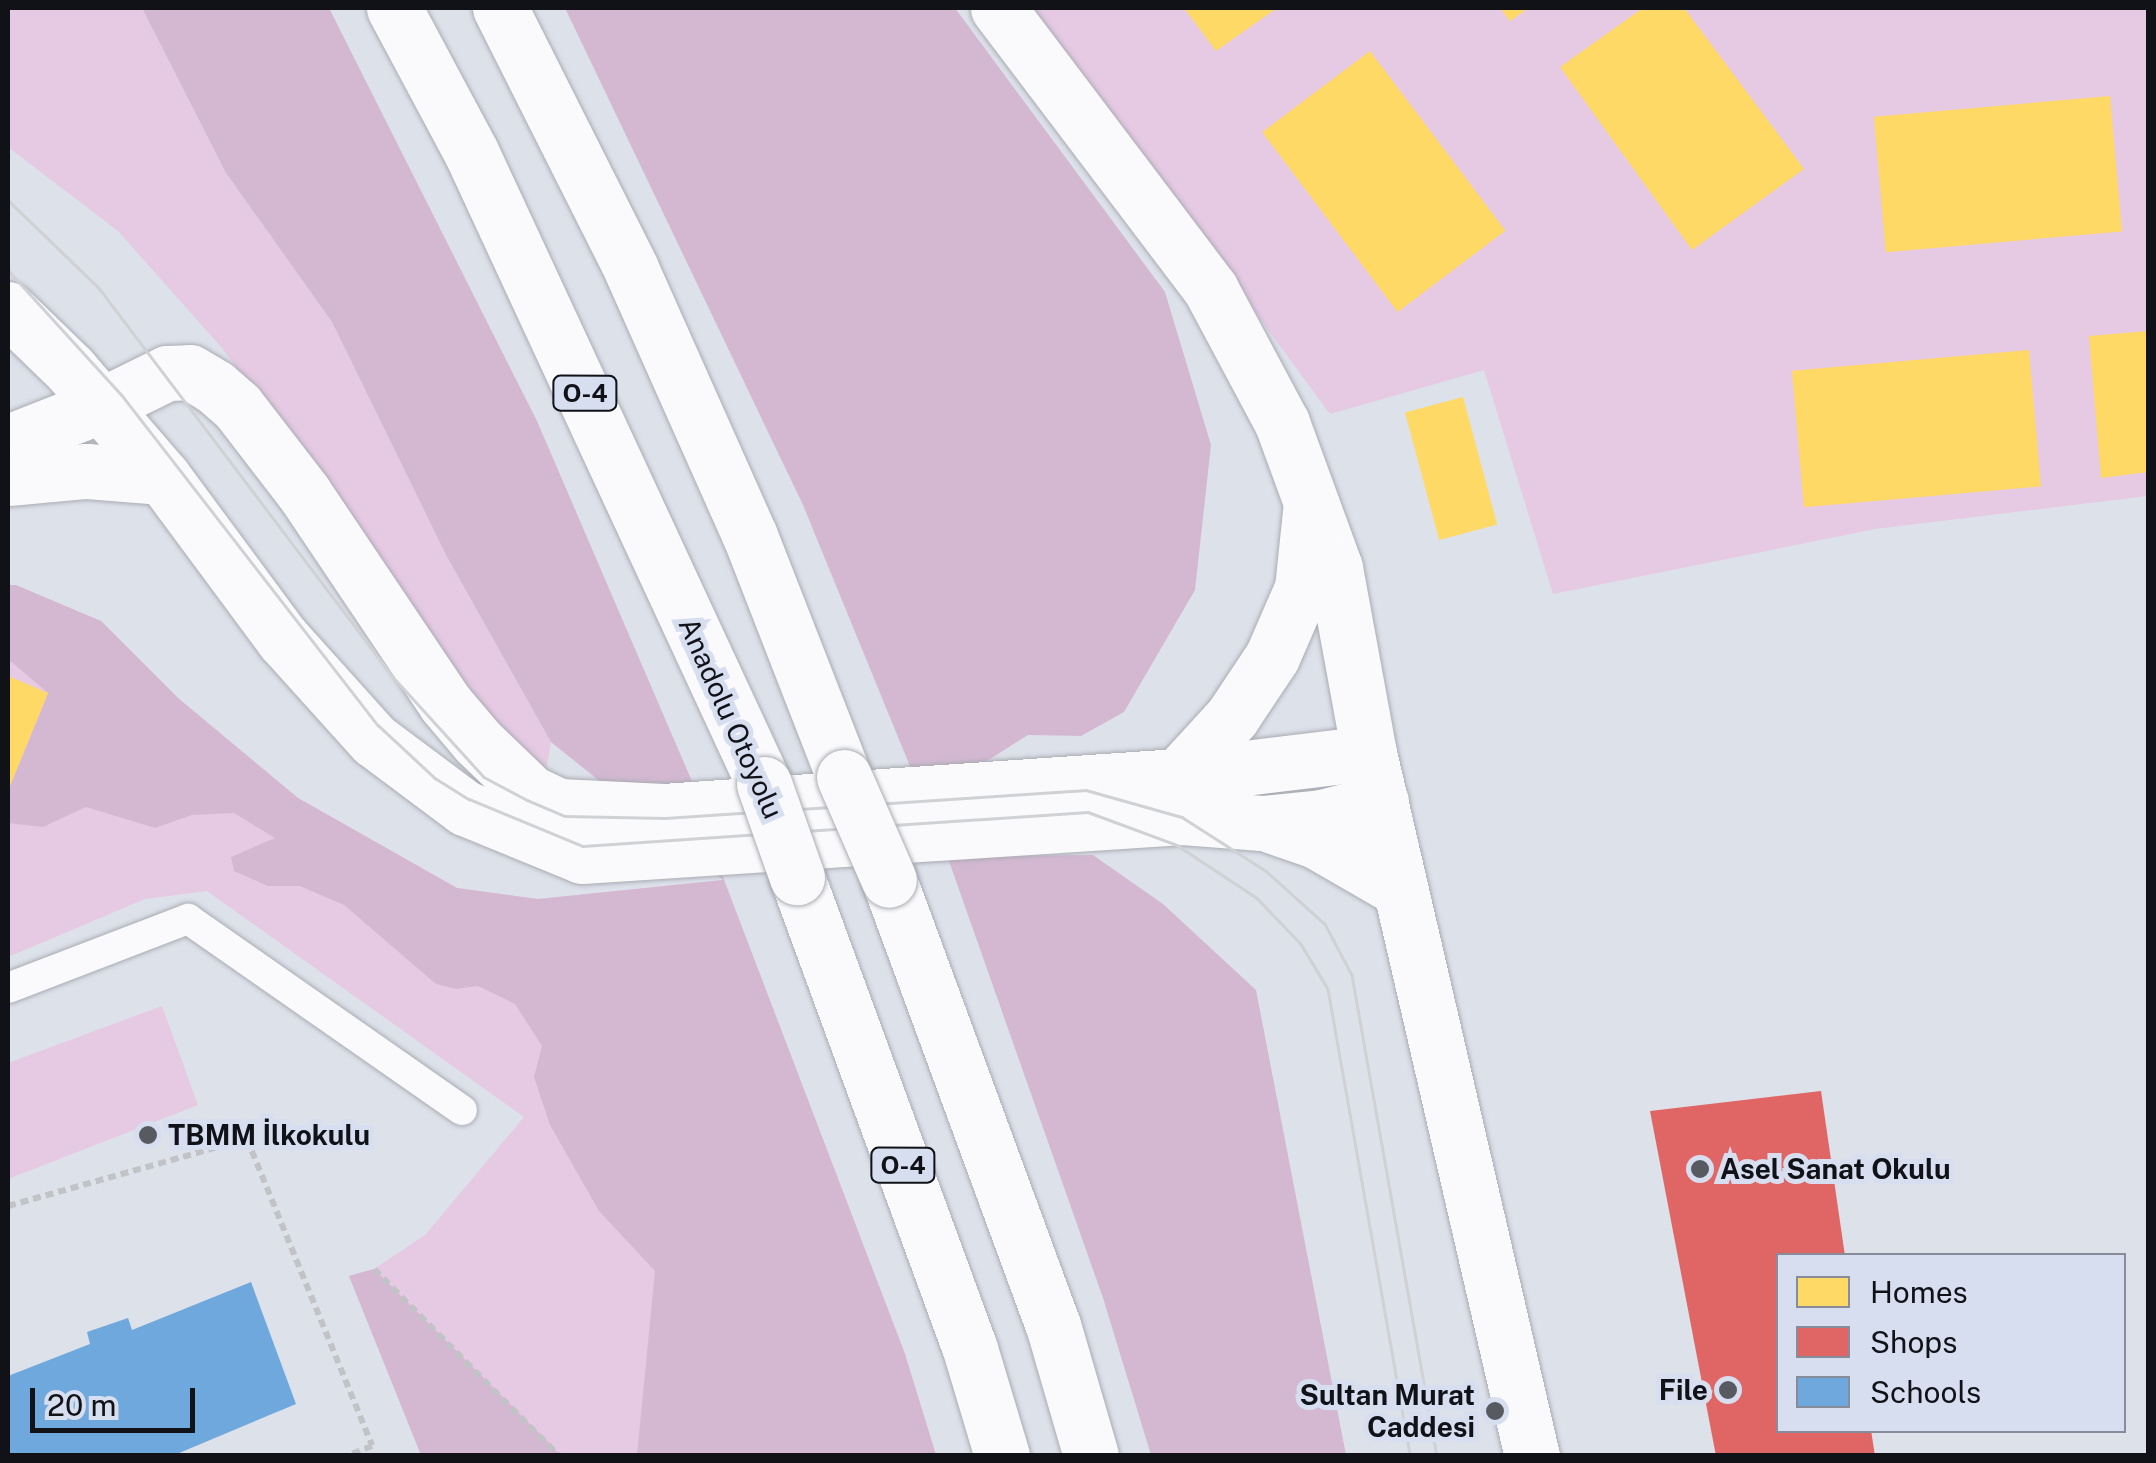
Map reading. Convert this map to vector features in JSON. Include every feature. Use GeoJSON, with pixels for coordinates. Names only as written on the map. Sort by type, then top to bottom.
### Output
{"type":"FeatureCollection","features":[{"type":"Feature","properties":{"kind":"main road","name":"Anadolu Otoyolu"},"geometry":{"type":"LineString","coordinates":[[394,8],[471,152],[764,784],[970,1350],[1002,1456]]}},
{"type":"Feature","properties":{"kind":"main road"},"geometry":{"type":"LineString","coordinates":[[500,8],[631,268],[750,536],[844,777],[890,880],[1053,1325],[1091,1456]]}},
{"type":"Feature","properties":{"kind":"main road"},"geometry":{"type":"LineString","coordinates":[[998,8],[1210,290],[1282,422],[1334,568],[1375,778],[1532,1456]]}},
{"type":"Feature","properties":{"kind":"main road"},"geometry":{"type":"LineString","coordinates":[[8,309],[163,477],[282,639],[374,740],[464,808],[582,856],[1182,817],[1262,823],[1322,817],[1375,778]]}},
{"type":"Feature","properties":{"kind":"main road"},"geometry":{"type":"LineString","coordinates":[[8,442],[100,406],[167,373],[190,372],[226,397],[304,492],[445,703],[500,768],[531,792],[560,806],[611,812],[663,811],[1178,776],[1375,778]]}},
{"type":"Feature","properties":{"kind":"main road"},"geometry":{"type":"LineString","coordinates":[[8,478],[86,471],[163,477]]}},
{"type":"Feature","properties":{"kind":"main road"},"geometry":{"type":"LineString","coordinates":[[1178,776],[1232,717],[1272,656],[1302,588],[1311,503]]}},
{"type":"Feature","properties":{"kind":"main road"},"geometry":{"type":"LineString","coordinates":[[1262,823],[1316,841],[1402,890]]}},
{"type":"Feature","properties":{"kind":"lane"},"geometry":{"type":"LineString","coordinates":[[8,988],[188,919],[462,1110]]}},
{"type":"Feature","properties":{"kind":"path"},"geometry":{"type":"LineString","coordinates":[[8,1206],[247,1139],[372,1446],[346,1456]]}},
{"type":"Feature","properties":{"kind":"path"},"geometry":{"type":"LineString","coordinates":[[374,1269],[560,1456]]}},
{"type":"Feature","properties":{"kind":"shaded area"},"geometry":{"type":"Polygon","coordinates":[[[8,8],[142,8],[226,173],[332,322],[446,555],[551,742],[544,781],[512,759],[332,494],[222,348],[118,231],[8,147],[8,8]]]}},
{"type":"Feature","properties":{"kind":"shaded area"},"geometry":{"type":"Polygon","coordinates":[[[142,8],[329,8],[537,421],[694,786],[724,880],[905,1354],[936,1455],[637,1455],[655,1271],[599,1211],[550,1125],[534,1077],[542,1046],[515,1004],[478,986],[456,989],[436,984],[344,905],[300,886],[268,886],[234,871],[231,857],[275,838],[234,813],[192,815],[155,828],[86,807],[43,827],[8,823],[8,791],[48,693],[8,659],[8,585],[16,585],[101,621],[178,698],[298,798],[457,888],[538,899],[723,880],[551,742],[446,555],[332,322],[226,173],[142,8]]]}},
{"type":"Feature","properties":{"kind":"shaded area"},"geometry":{"type":"Polygon","coordinates":[[[565,8],[955,8],[1165,292],[1211,445],[1195,590],[1124,712],[1081,736],[1028,735],[954,782],[984,856],[1093,855],[1163,904],[1256,990],[1346,1455],[1151,1455],[1103,1298],[950,864],[803,505],[565,8]]]}},
{"type":"Feature","properties":{"kind":"shaded area"},"geometry":{"type":"Polygon","coordinates":[[[1031,8],[2148,8],[2148,496],[1875,529],[1553,594],[1484,370],[1330,414],[1031,8]]]}},
{"type":"Feature","properties":{"kind":"shaded area"},"geometry":{"type":"Polygon","coordinates":[[[8,585],[101,621],[178,698],[298,798],[457,888],[538,899],[724,880],[905,1354],[936,1455],[421,1455],[349,1276],[374,1269],[425,1235],[524,1117],[207,891],[145,899],[8,957],[8,585]]]}},
{"type":"Feature","properties":{"kind":"shaded area"},"geometry":{"type":"Polygon","coordinates":[[[162,1006],[198,1105],[8,1179],[8,1063],[162,1006]]]}},
{"type":"Feature","properties":{"kind":"shaded area"},"geometry":{"type":"Polygon","coordinates":[[[374,1269],[559,1455],[421,1455],[349,1276],[374,1269]]]}},
{"type":"Feature","properties":{"kind":"building: Homes"},"geometry":{"type":"Polygon","coordinates":[[[1184,8],[1277,8],[1216,51],[1184,8]]]}},
{"type":"Feature","properties":{"kind":"building: Homes"},"geometry":{"type":"Polygon","coordinates":[[[1500,8],[1529,8],[1510,21],[1500,8]]]}},
{"type":"Feature","properties":{"kind":"building: Homes"},"geometry":{"type":"Polygon","coordinates":[[[1643,8],[1684,8],[1804,169],[1692,250],[1560,67],[1643,8]]]}},
{"type":"Feature","properties":{"kind":"building: Homes"},"geometry":{"type":"Polygon","coordinates":[[[1370,51],[1505,231],[1398,312],[1262,132],[1370,51]]]}},
{"type":"Feature","properties":{"kind":"building: Homes"},"geometry":{"type":"Polygon","coordinates":[[[2110,96],[2122,231],[1886,252],[1874,117],[2110,96]]]}},
{"type":"Feature","properties":{"kind":"building: Homes"},"geometry":{"type":"Polygon","coordinates":[[[2148,331],[2148,472],[2101,478],[2089,336],[2148,331]]]}},
{"type":"Feature","properties":{"kind":"building: Homes"},"geometry":{"type":"Polygon","coordinates":[[[2029,350],[2041,486],[1804,507],[1792,371],[2029,350]]]}},
{"type":"Feature","properties":{"kind":"building: Homes"},"geometry":{"type":"Polygon","coordinates":[[[1463,397],[1497,525],[1439,540],[1405,413],[1463,397]]]}},
{"type":"Feature","properties":{"kind":"building: Homes"},"geometry":{"type":"Polygon","coordinates":[[[8,676],[48,693],[8,791],[8,676]]]}},
{"type":"Feature","properties":{"kind":"building: Shops"},"geometry":{"type":"Polygon","coordinates":[[[1821,1091],[1845,1253],[1776,1253],[1776,1433],[1871,1433],[1875,1456],[1716,1456],[1650,1111],[1821,1091]]]}},
{"type":"Feature","properties":{"kind":"building: Schools"},"geometry":{"type":"Polygon","coordinates":[[[251,1282],[296,1404],[172,1456],[8,1456],[8,1376],[90,1344],[87,1332],[128,1318],[132,1330],[251,1282]]]}},
{"type":"Feature","properties":{"kind":"tram line"},"geometry":{"type":"LineString","coordinates":[[8,200],[99,288],[396,680],[484,777],[527,800],[565,816],[665,818],[1086,790],[1182,817],[1266,871],[1325,924],[1352,975],[1437,1456]]}},
{"type":"Feature","properties":{"kind":"tram line"},"geometry":{"type":"LineString","coordinates":[[8,270],[121,394],[378,725],[435,778],[469,799],[583,846],[1088,812],[1177,845],[1257,898],[1301,944],[1328,989],[1410,1456]]}},
{"type":"Feature","properties":{"kind":"place","name":"TBMM İlkokulu"},"geometry":{"type":"Point","coordinates":[148,1135]}},
{"type":"Feature","properties":{"kind":"place","name":"Asel Sanat Okulu"},"geometry":{"type":"Point","coordinates":[1700,1169]}},
{"type":"Feature","properties":{"kind":"place","name":"File"},"geometry":{"type":"Point","coordinates":[1728,1390]}},
{"type":"Feature","properties":{"kind":"place","name":"Sultan Murat Caddesi"},"geometry":{"type":"Point","coordinates":[1495,1411]}}]}
